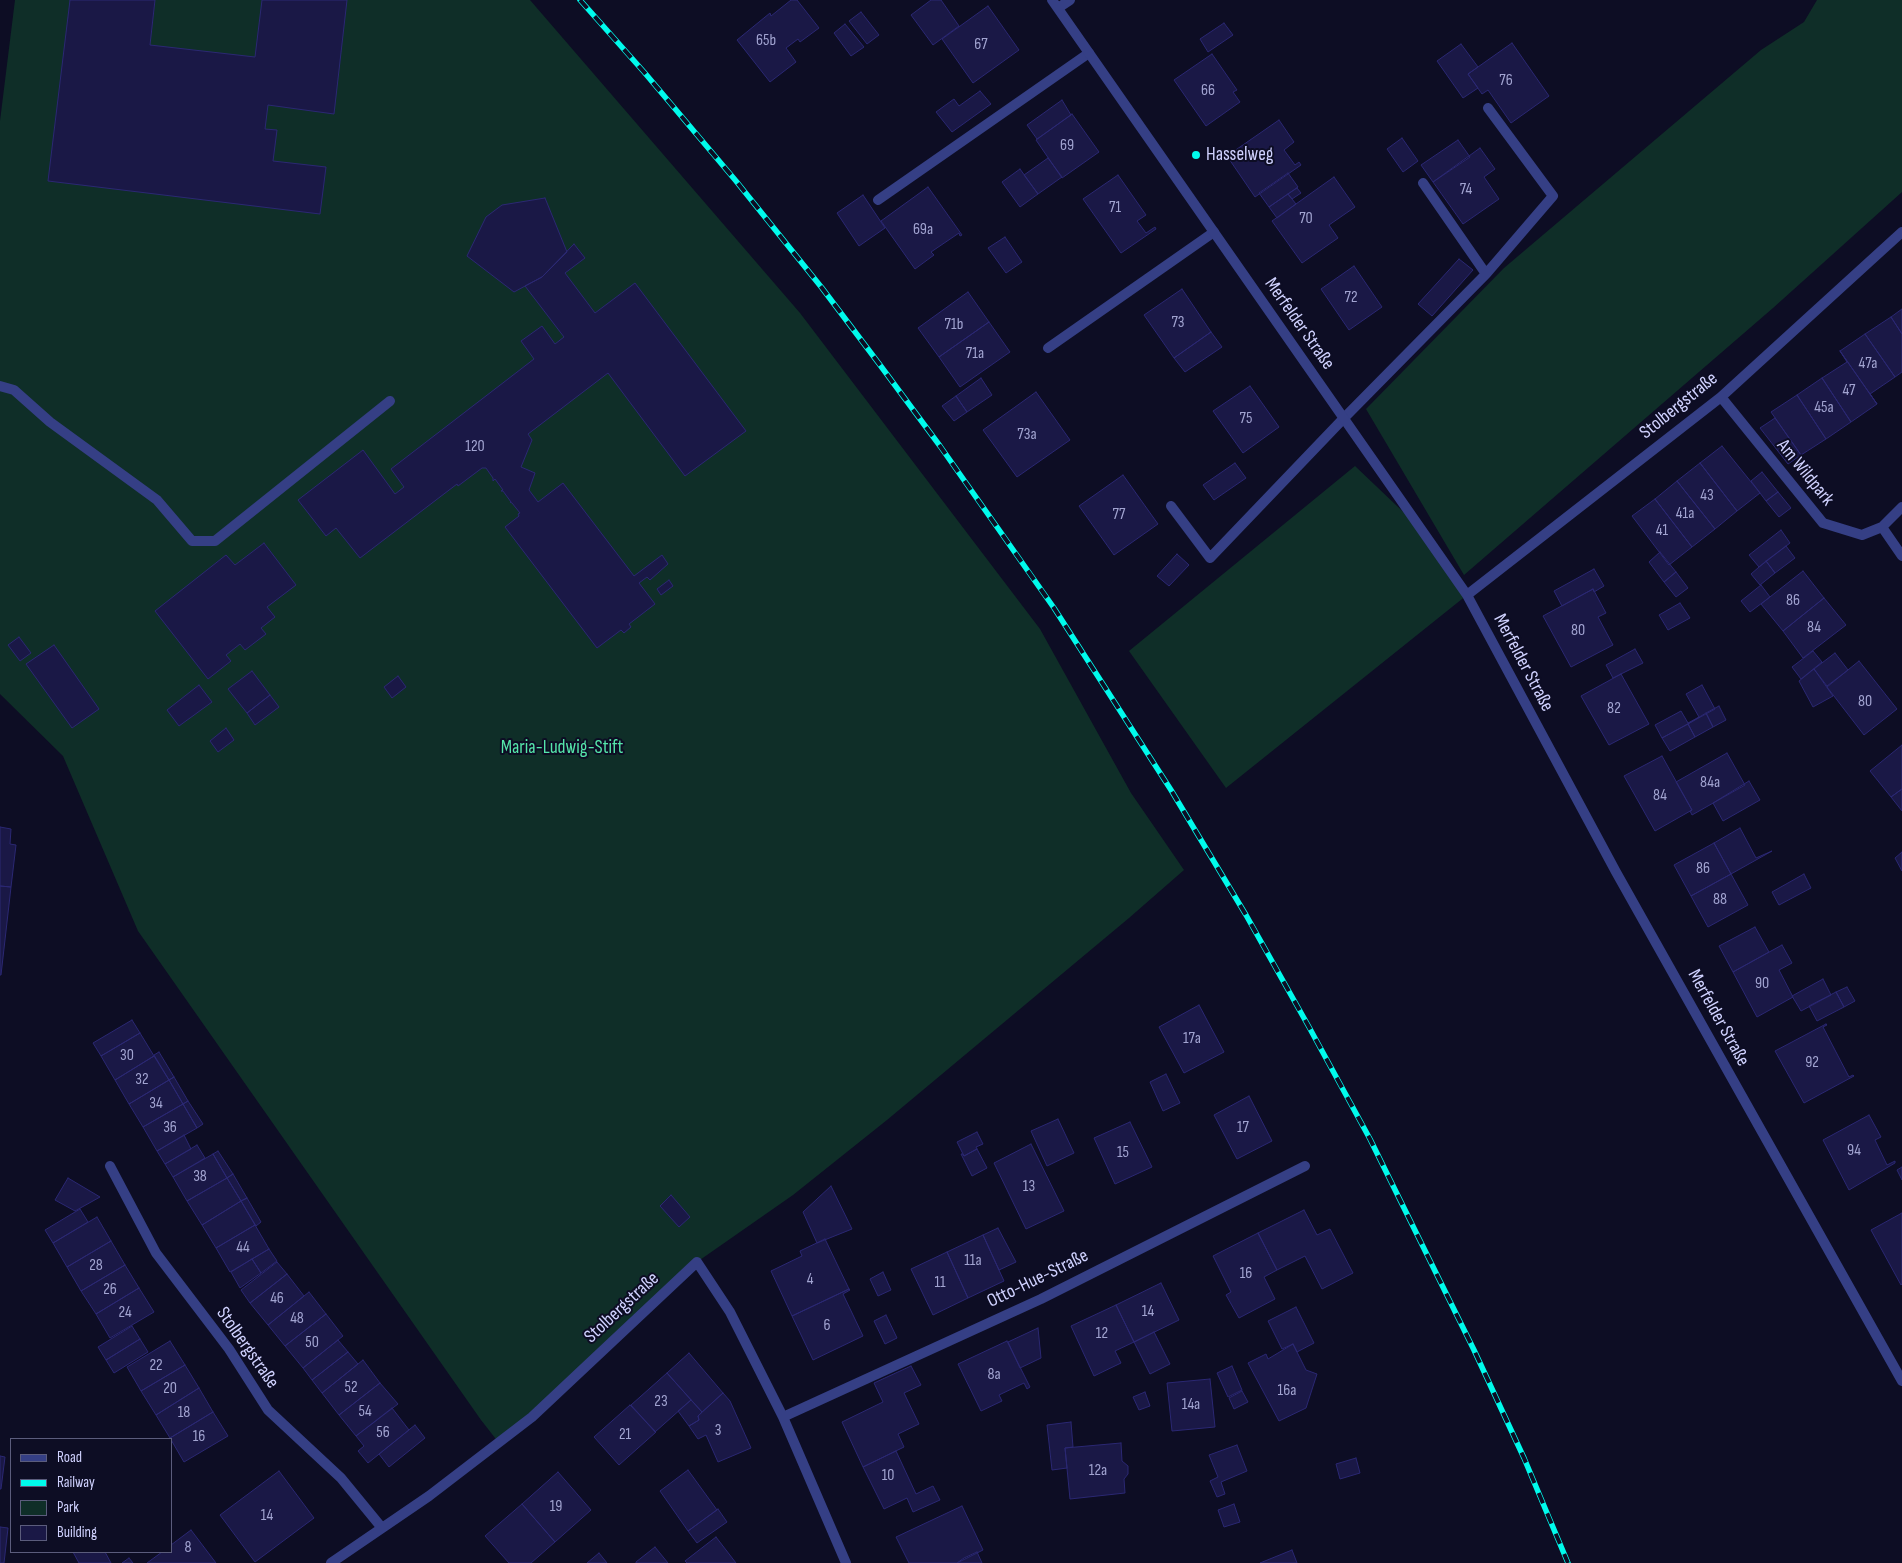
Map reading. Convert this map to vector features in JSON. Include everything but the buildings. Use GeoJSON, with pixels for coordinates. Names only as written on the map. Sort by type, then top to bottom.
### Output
{"type":"FeatureCollection","features":[{"type":"Feature","properties":{"kind":"street"},"geometry":{"type":"LineString","coordinates":[[1055,4],[1070,0]]}},
{"type":"Feature","properties":{"kind":"street","name":"Merfelder Straße"},"geometry":{"type":"LineString","coordinates":[[1055,4],[1467,595],[1616,872],[1902,1381]]}},
{"type":"Feature","properties":{"kind":"street"},"geometry":{"type":"LineString","coordinates":[[878,200],[1089,54]]}},
{"type":"Feature","properties":{"kind":"street"},"geometry":{"type":"LineString","coordinates":[[1171,506],[1210,558],[1486,274],[1553,196],[1488,108]]}},
{"type":"Feature","properties":{"kind":"street"},"geometry":{"type":"LineString","coordinates":[[1423,183],[1486,274]]}},
{"type":"Feature","properties":{"kind":"street"},"geometry":{"type":"LineString","coordinates":[[1048,348],[1214,232]]}},
{"type":"Feature","properties":{"kind":"street","name":"Stolbergstraße"},"geometry":{"type":"LineString","coordinates":[[1467,595],[1721,396],[1902,232]]}},
{"type":"Feature","properties":{"kind":"street"},"geometry":{"type":"LineString","coordinates":[[0,386],[14,390],[50,422],[157,500],[192,541],[215,540],[390,401]]}},
{"type":"Feature","properties":{"kind":"street","name":"Am Wildpark"},"geometry":{"type":"LineString","coordinates":[[1721,396],[1823,523],[1862,535],[1882,527],[1902,508]]}},
{"type":"Feature","properties":{"kind":"street"},"geometry":{"type":"LineString","coordinates":[[1882,527],[1902,556]]}},
{"type":"Feature","properties":{"kind":"street","name":"Stolbergstraße"},"geometry":{"type":"LineString","coordinates":[[110,1166],[156,1253],[229,1349],[268,1410],[341,1478],[382,1528]]}},
{"type":"Feature","properties":{"kind":"street","name":"Otto-Hue-Straße"},"geometry":{"type":"LineString","coordinates":[[783,1416],[1041,1299],[1305,1166]]}},
{"type":"Feature","properties":{"kind":"street","name":"Stolbergstraße"},"geometry":{"type":"LineString","coordinates":[[331,1563],[429,1496],[532,1417],[697,1262],[730,1312],[783,1416]]}},
{"type":"Feature","properties":{"kind":"street"},"geometry":{"type":"LineString","coordinates":[[783,1416],[846,1563]]}},
{"type":"Feature","properties":{"kind":"green space","name":"Maria-Ludwig-Stift"},"geometry":{"type":"Polygon","coordinates":[[[15,0],[530,0],[800,313],[1040,629],[1131,793],[1184,870],[887,1120],[793,1195],[697,1262],[499,1443],[138,931],[63,756],[0,694],[0,121],[15,0]]]}},
{"type":"Feature","properties":{"kind":"green space"},"geometry":{"type":"Polygon","coordinates":[[[1817,0],[1902,0],[1902,192],[1773,308],[1464,575],[1366,409],[1504,268],[1761,50],[1804,22],[1817,0]]]}},
{"type":"Feature","properties":{"kind":"green space"},"geometry":{"type":"Polygon","coordinates":[[[1355,466],[1418,526],[1467,595],[1226,788],[1129,651],[1355,466]]]}},
{"type":"Feature","properties":{"kind":"railway"},"geometry":{"type":"LineString","coordinates":[[580,0],[736,181],[822,288],[880,365],[940,446],[1054,608],[1171,790],[1246,915],[1370,1139],[1474,1350],[1524,1458],[1568,1563]]}},
{"type":"Feature","properties":{"kind":"place","name":"Hasselweg"},"geometry":{"type":"Point","coordinates":[1196,155]}}]}
